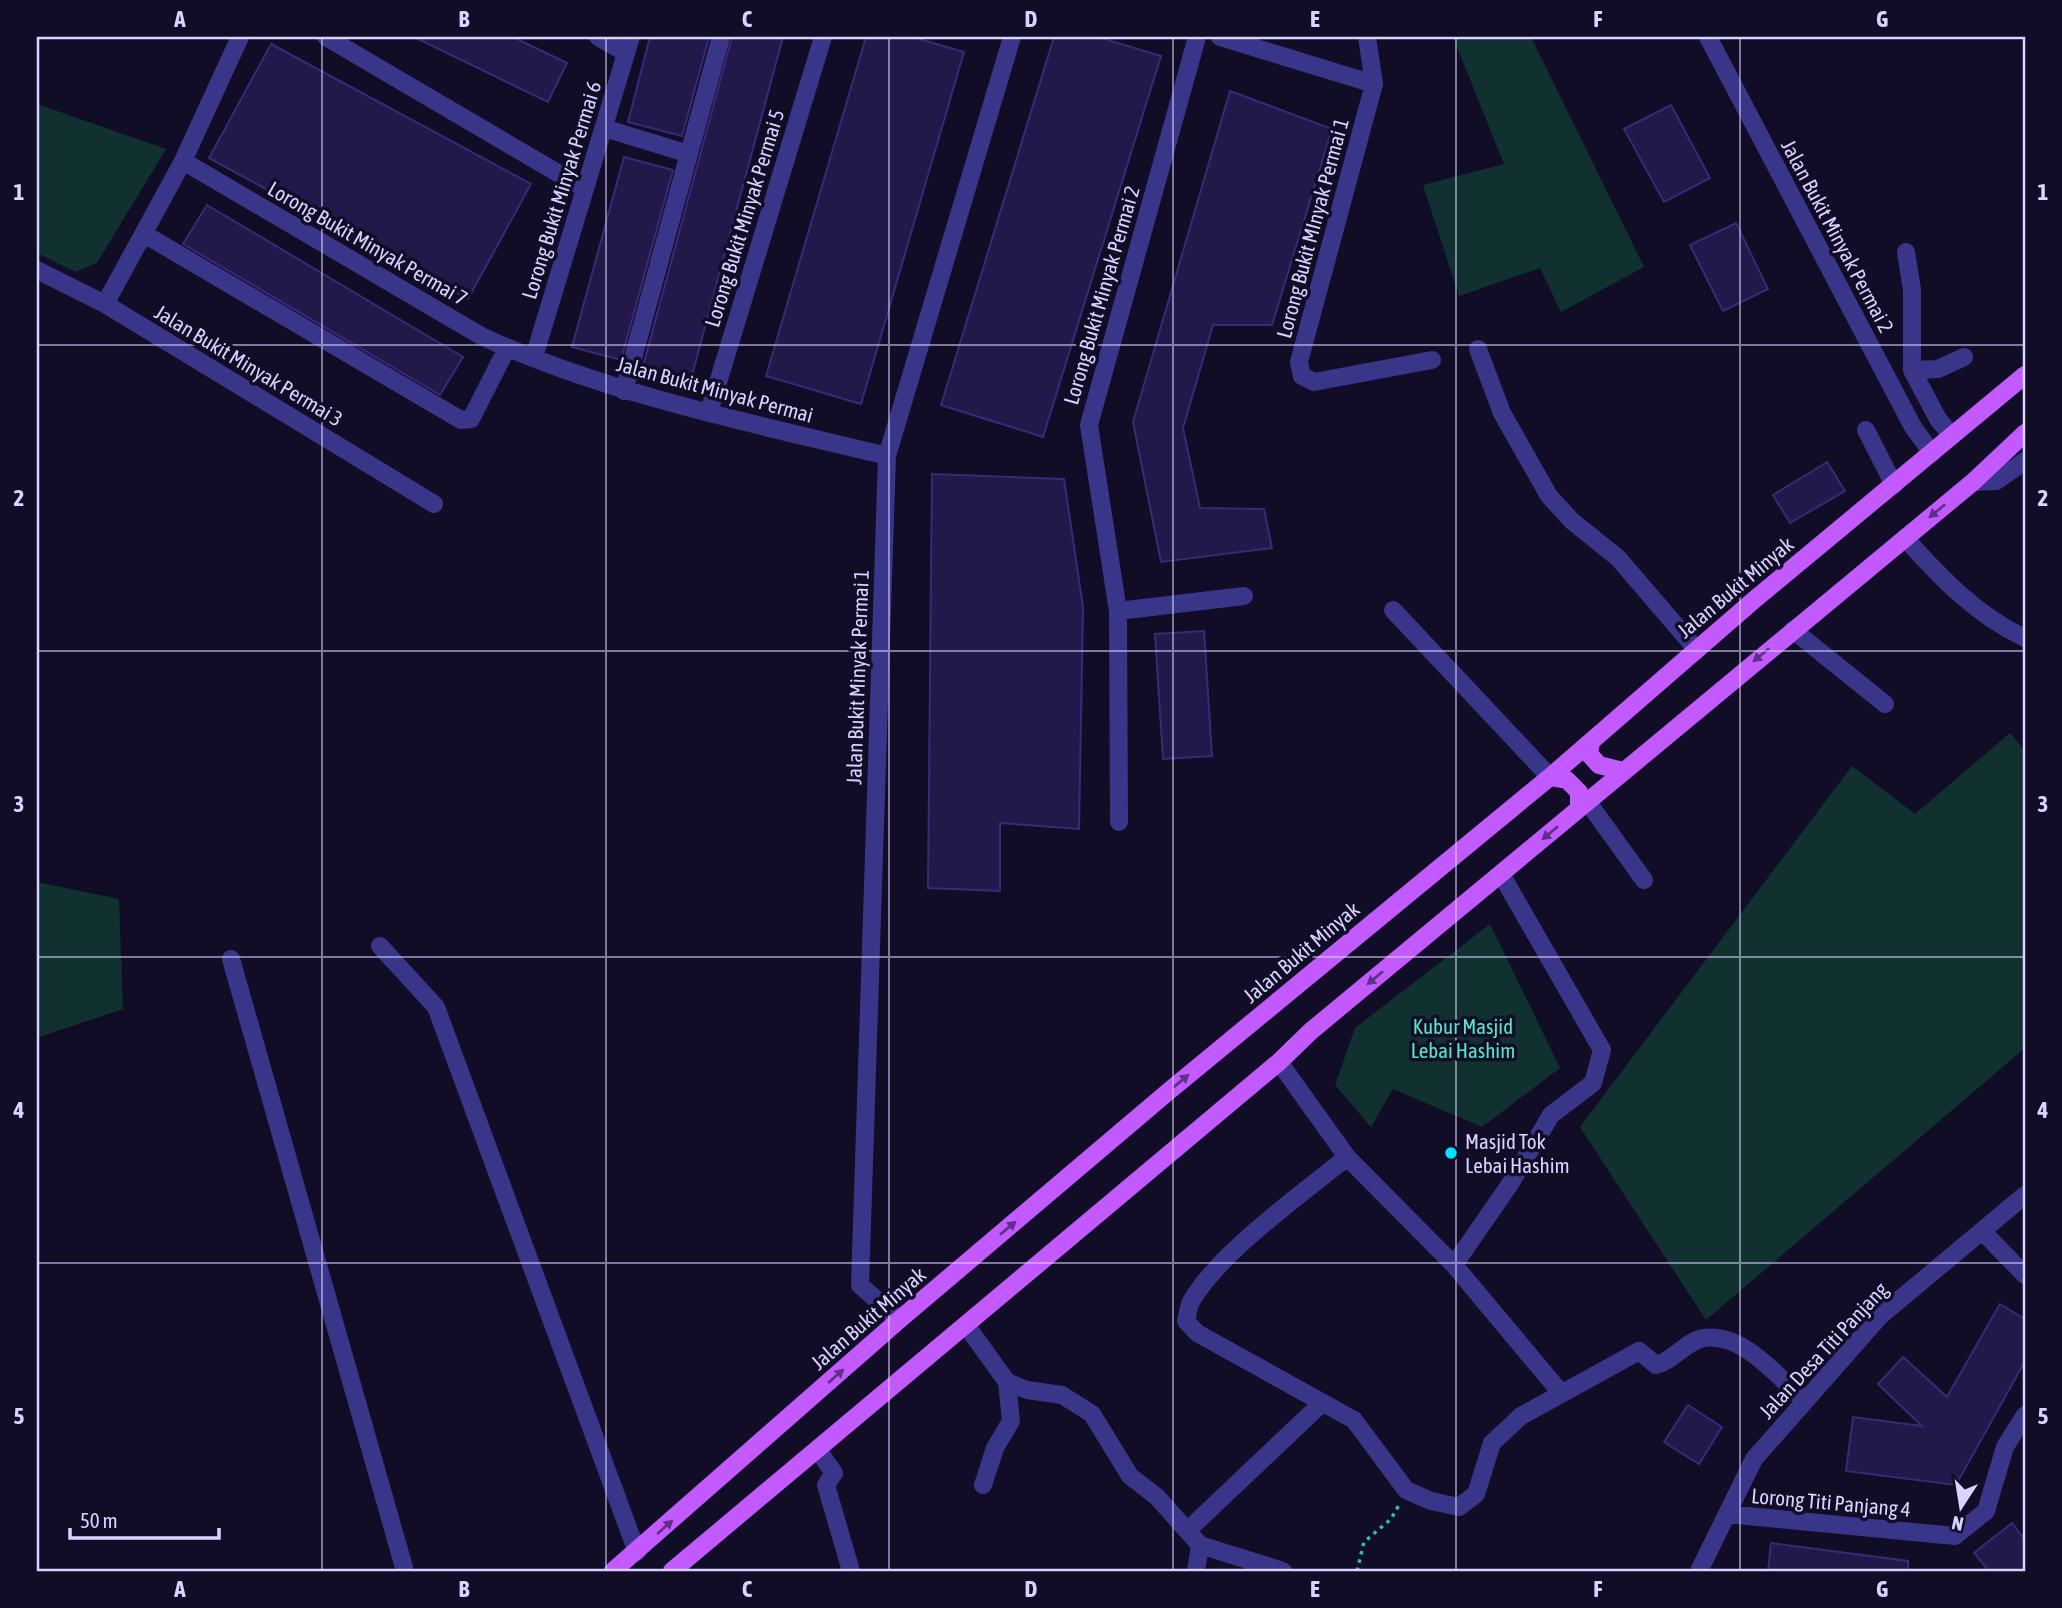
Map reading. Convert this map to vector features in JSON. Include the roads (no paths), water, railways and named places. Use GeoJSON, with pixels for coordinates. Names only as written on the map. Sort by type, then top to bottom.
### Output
{"type":"FeatureCollection","features":[{"type":"Feature","properties":{"kind":"main road","name":"Jalan Bukit Minyak"},"geometry":{"type":"LineString","coordinates":[[613,1571],[899,1320],[1190,1074],[1550,777],[2025,375]]}},
{"type":"Feature","properties":{"kind":"main road"},"geometry":{"type":"LineString","coordinates":[[672,1571],[1279,1062],[1311,1031],[1973,482],[2025,433]]}},
{"type":"Feature","properties":{"kind":"main road"},"geometry":{"type":"LineString","coordinates":[[1591,742],[1589,754],[1599,765],[1623,771]]}},
{"type":"Feature","properties":{"kind":"main road"},"geometry":{"type":"LineString","coordinates":[[1550,777],[1567,780],[1579,792],[1583,805]]}},
{"type":"Feature","properties":{"kind":"street"},"geometry":{"type":"LineString","coordinates":[[105,304],[183,162],[240,37]]}},
{"type":"Feature","properties":{"kind":"street"},"geometry":{"type":"LineString","coordinates":[[326,37],[585,189]]}},
{"type":"Feature","properties":{"kind":"street"},"geometry":{"type":"LineString","coordinates":[[598,37],[629,45]]}},
{"type":"Feature","properties":{"kind":"street"},"geometry":{"type":"LineString","coordinates":[[624,391],[721,37]]}},
{"type":"Feature","properties":{"kind":"street","name":"Lorong Bukit Minyak Permai 5"},"geometry":{"type":"LineString","coordinates":[[709,412],[823,37]]}},
{"type":"Feature","properties":{"kind":"street","name":"Jalan Bukit Minyak Permai 1"},"geometry":{"type":"LineString","coordinates":[[899,1320],[860,1285],[887,456],[1012,37]]}},
{"type":"Feature","properties":{"kind":"street","name":"Lorong Bukit Minyak Permai 2"},"geometry":{"type":"LineString","coordinates":[[1119,822],[1118,611],[1088,425],[1197,37]]}},
{"type":"Feature","properties":{"kind":"street"},"geometry":{"type":"LineString","coordinates":[[1220,37],[1374,84],[1367,37]]}},
{"type":"Feature","properties":{"kind":"street","name":"Jalan Bukit Minyak Permai 2"},"geometry":{"type":"LineString","coordinates":[[1708,37],[1913,427],[1932,453]]}},
{"type":"Feature","properties":{"kind":"street","name":"Lorong Bukit Minyak Permai 6"},"geometry":{"type":"LineString","coordinates":[[534,357],[629,45]]}},
{"type":"Feature","properties":{"kind":"street","name":"Lorong Bukit MInyak Permai 1"},"geometry":{"type":"LineString","coordinates":[[1374,84],[1299,362],[1302,376],[1314,382],[1432,360]]}},
{"type":"Feature","properties":{"kind":"street"},"geometry":{"type":"LineString","coordinates":[[604,128],[689,153]]}},
{"type":"Feature","properties":{"kind":"street","name":"Lorong Bukit Minyak Permai 7"},"geometry":{"type":"LineString","coordinates":[[183,162],[507,348],[534,357]]}},
{"type":"Feature","properties":{"kind":"street"},"geometry":{"type":"LineString","coordinates":[[144,234],[461,421],[471,419],[507,348]]}},
{"type":"Feature","properties":{"kind":"street"},"geometry":{"type":"LineString","coordinates":[[1906,251],[1912,290],[1912,370],[1938,419],[1952,436]]}},
{"type":"Feature","properties":{"kind":"street","name":"Jalan Bukit Minyak Permai 3"},"geometry":{"type":"LineString","coordinates":[[37,270],[105,304],[434,504]]}},
{"type":"Feature","properties":{"kind":"street"},"geometry":{"type":"LineString","coordinates":[[1478,349],[1502,413],[1549,496],[1572,521],[1618,558],[1697,650]]}},
{"type":"Feature","properties":{"kind":"street","name":"Jalan Bukit Minyak Permai"},"geometry":{"type":"LineString","coordinates":[[534,357],[624,391],[887,456]]}},
{"type":"Feature","properties":{"kind":"street"},"geometry":{"type":"LineString","coordinates":[[1912,370],[1938,369],[1964,358]]}},
{"type":"Feature","properties":{"kind":"street"},"geometry":{"type":"LineString","coordinates":[[1866,430],[1894,485]]}},
{"type":"Feature","properties":{"kind":"street"},"geometry":{"type":"LineString","coordinates":[[1973,482],[1996,481],[2025,461]]}},
{"type":"Feature","properties":{"kind":"street"},"geometry":{"type":"LineString","coordinates":[[1905,538],[1941,579],[2001,627],[2025,638]]}},
{"type":"Feature","properties":{"kind":"street"},"geometry":{"type":"LineString","coordinates":[[1118,611],[1244,596]]}},
{"type":"Feature","properties":{"kind":"street"},"geometry":{"type":"LineString","coordinates":[[1393,610],[1550,777]]}},
{"type":"Feature","properties":{"kind":"street"},"geometry":{"type":"LineString","coordinates":[[1793,629],[1885,704]]}},
{"type":"Feature","properties":{"kind":"street"},"geometry":{"type":"LineString","coordinates":[[1583,805],[1644,880]]}},
{"type":"Feature","properties":{"kind":"street"},"geometry":{"type":"LineString","coordinates":[[1454,1265],[1510,1184],[1551,1115],[1593,1083],[1602,1050],[1501,874]]}},
{"type":"Feature","properties":{"kind":"street"},"geometry":{"type":"LineString","coordinates":[[380,946],[436,1007],[637,1552]]}},
{"type":"Feature","properties":{"kind":"street"},"geometry":{"type":"LineString","coordinates":[[231,958],[405,1571]]}},
{"type":"Feature","properties":{"kind":"street"},"geometry":{"type":"LineString","coordinates":[[1279,1062],[1347,1157],[1454,1265],[1560,1393]]}},
{"type":"Feature","properties":{"kind":"street"},"geometry":{"type":"LineString","coordinates":[[1347,1157],[1249,1238],[1210,1277],[1190,1302],[1186,1321],[1196,1333],[1354,1420],[1406,1490],[1431,1501],[1459,1507],[1476,1494],[1492,1443],[1521,1416],[1639,1351],[1656,1365],[1703,1338],[1746,1348],[1805,1401]]}},
{"type":"Feature","properties":{"kind":"street","name":"Jalan Desa Titi Panjang"},"geometry":{"type":"LineString","coordinates":[[1699,1571],[1754,1459],[1880,1316],[2025,1195]]}},
{"type":"Feature","properties":{"kind":"street"},"geometry":{"type":"LineString","coordinates":[[1982,1231],[2025,1275]]}},
{"type":"Feature","properties":{"kind":"street"},"geometry":{"type":"LineString","coordinates":[[966,1325],[1007,1382],[1011,1420],[995,1448],[983,1485]]}},
{"type":"Feature","properties":{"kind":"street"},"geometry":{"type":"LineString","coordinates":[[1007,1382],[1027,1390],[1062,1395],[1092,1414],[1130,1476],[1189,1529],[1200,1545],[1283,1571]]}},
{"type":"Feature","properties":{"kind":"street"},"geometry":{"type":"LineString","coordinates":[[1189,1529],[1322,1402]]}},
{"type":"Feature","properties":{"kind":"street","name":"Lorong Titi Panjang 4"},"geometry":{"type":"LineString","coordinates":[[1727,1514],[1955,1536],[1986,1511],[2005,1447],[2025,1415]]}},
{"type":"Feature","properties":{"kind":"street"},"geometry":{"type":"LineString","coordinates":[[817,1449],[834,1473],[826,1485],[851,1571]]}},
{"type":"Feature","properties":{"kind":"street"},"geometry":{"type":"LineString","coordinates":[[1196,1571],[1200,1545]]}},
{"type":"Feature","properties":{"kind":"place","name":"Masjid Tok Lebai Hashim"},"geometry":{"type":"Point","coordinates":[1451,1153]}},
{"type":"Feature","properties":{"kind":"park label","name":"Kubur Masjid Lebai Hashim"},"geometry":{"type":"Point","coordinates":[1463,1038]}}]}
